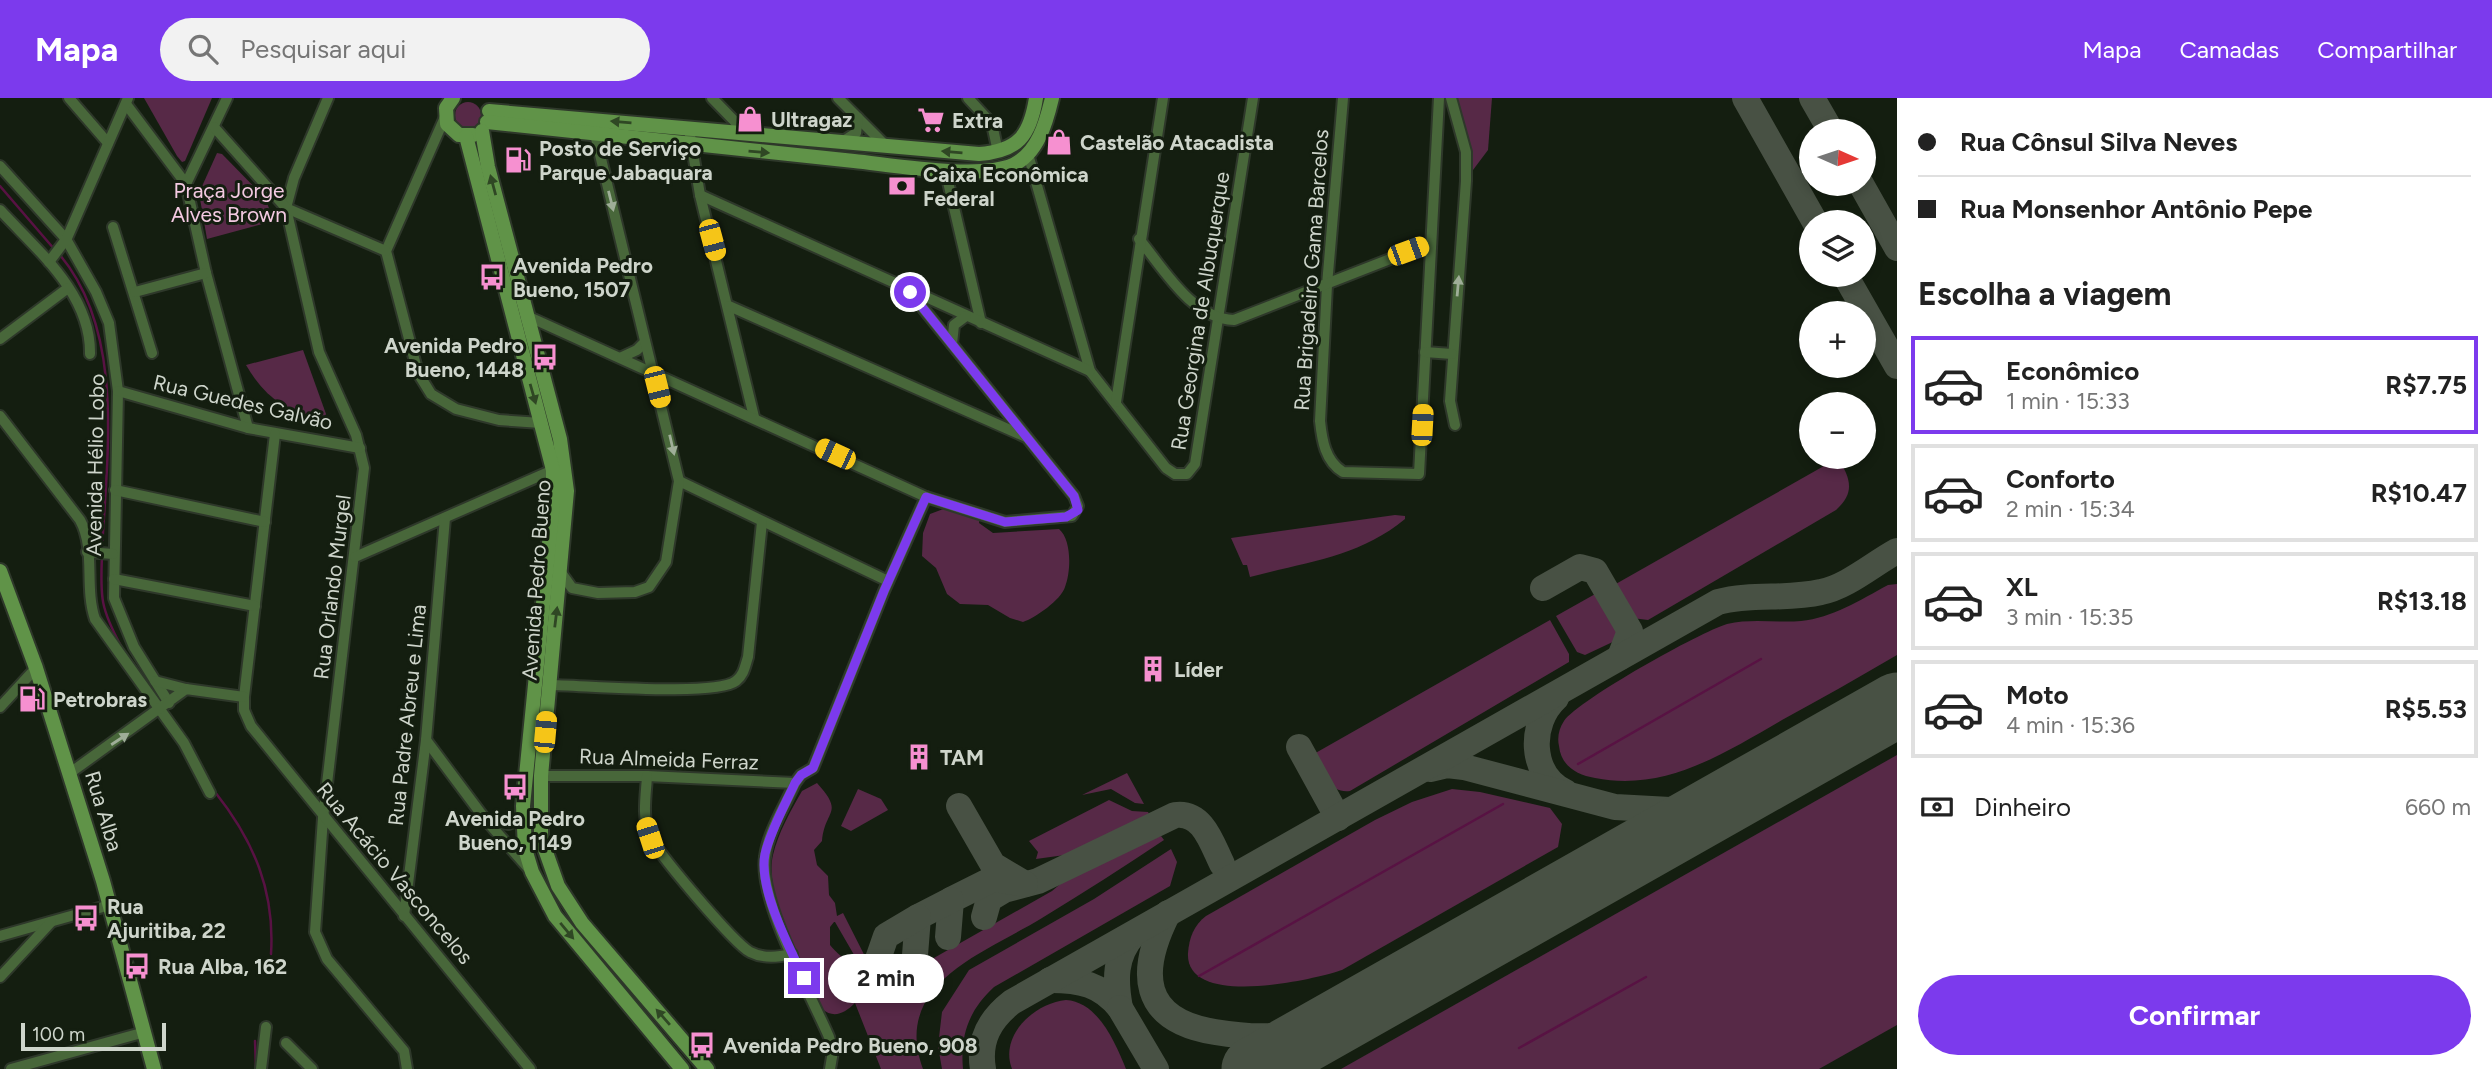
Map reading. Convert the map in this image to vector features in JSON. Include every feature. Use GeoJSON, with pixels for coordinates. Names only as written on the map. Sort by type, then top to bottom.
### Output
{"type":"FeatureCollection","features":[{"type":"Feature","properties":{"kind":"main road"},"geometry":{"type":"LineString","coordinates":[[453,98],[447,104],[447,122],[466,136],[485,115]]}},
{"type":"Feature","properties":{"kind":"main road"},"geometry":{"type":"LineString","coordinates":[[485,115],[998,152],[1011,148],[1021,138],[1029,125],[1036,98]]}},
{"type":"Feature","properties":{"kind":"main road"},"geometry":{"type":"LineString","coordinates":[[485,115],[595,134],[691,145],[945,169],[997,170],[1011,166],[1028,154],[1047,120],[1052,98]]}},
{"type":"Feature","properties":{"kind":"main road","name":"Avenida Pedro Bueno"},"geometry":{"type":"LineString","coordinates":[[485,115],[527,316],[565,466],[567,491],[562,574],[541,776],[541,838],[558,886],[582,923],[708,1069]]}},
{"type":"Feature","properties":{"kind":"main road","name":"Avenida Pedro Bueno"},"geometry":{"type":"LineString","coordinates":[[466,136],[553,470],[553,503],[523,819],[532,872],[555,916],[682,1069]]}},
{"type":"Feature","properties":{"kind":"main road","name":"Rua Alba"},"geometry":{"type":"LineString","coordinates":[[0,570],[36,668],[110,905],[154,1069]]}},
{"type":"Feature","properties":{"kind":"main road"},"geometry":{"type":"LineString","coordinates":[[146,1069],[150,1050]]}},
{"type":"Feature","properties":{"kind":"street"},"geometry":{"type":"LineString","coordinates":[[69,98],[108,143]]}},
{"type":"Feature","properties":{"kind":"street"},"geometry":{"type":"LineString","coordinates":[[186,184],[227,98]]}},
{"type":"Feature","properties":{"kind":"street","name":"Rua Orlando Murgel"},"geometry":{"type":"LineString","coordinates":[[328,98],[294,178],[286,208],[319,352],[360,448],[363,489],[323,818],[315,910],[318,943],[327,960],[404,1051],[407,1069]]}},
{"type":"Feature","properties":{"kind":"street"},"geometry":{"type":"LineString","coordinates":[[712,98],[747,134]]}},
{"type":"Feature","properties":{"kind":"street"},"geometry":{"type":"LineString","coordinates":[[838,98],[886,146]]}},
{"type":"Feature","properties":{"kind":"street"},"geometry":{"type":"LineString","coordinates":[[968,98],[992,124],[998,152]]}},
{"type":"Feature","properties":{"kind":"street"},"geometry":{"type":"LineString","coordinates":[[1116,402],[1139,239],[1163,98]]}},
{"type":"Feature","properties":{"kind":"street","name":"Rua Georgina de Albuquerque"},"geometry":{"type":"LineString","coordinates":[[1116,402],[1166,468],[1175,474],[1187,474],[1195,464],[1253,98]]}},
{"type":"Feature","properties":{"kind":"street","name":"Rua Brigadeiro Gama Barcelos"},"geometry":{"type":"LineString","coordinates":[[1343,98],[1327,285],[1320,421],[1322,440],[1335,467],[1350,474],[1419,474],[1425,352]]}},
{"type":"Feature","properties":{"kind":"street"},"geometry":{"type":"LineString","coordinates":[[1439,98],[1425,352],[1452,354]]}},
{"type":"Feature","properties":{"kind":"street"},"geometry":{"type":"LineString","coordinates":[[1451,98],[1466,152],[1450,401],[1455,425]]}},
{"type":"Feature","properties":{"kind":"street"},"geometry":{"type":"LineString","coordinates":[[50,260],[63,244],[127,101]]}},
{"type":"Feature","properties":{"kind":"street"},"geometry":{"type":"LineString","coordinates":[[127,101],[186,184],[206,273],[248,428]]}},
{"type":"Feature","properties":{"kind":"street"},"geometry":{"type":"LineString","coordinates":[[841,142],[856,133],[858,118]]}},
{"type":"Feature","properties":{"kind":"street"},"geometry":{"type":"LineString","coordinates":[[447,122],[435,135],[386,251],[418,373],[431,394],[456,409],[499,420],[541,424]]}},
{"type":"Feature","properties":{"kind":"street"},"geometry":{"type":"LineString","coordinates":[[214,127],[286,208],[386,251]]}},
{"type":"Feature","properties":{"kind":"street"},"geometry":{"type":"LineString","coordinates":[[688,129],[700,195],[754,416]]}},
{"type":"Feature","properties":{"kind":"street"},"geometry":{"type":"LineString","coordinates":[[562,574],[572,588],[598,593],[635,592],[649,587],[660,575],[669,553],[679,481],[595,134]]}},
{"type":"Feature","properties":{"kind":"street"},"geometry":{"type":"LineString","coordinates":[[1028,154],[1090,371],[1116,402]]}},
{"type":"Feature","properties":{"kind":"street","name":"Avenida Hélio Lobo"},"geometry":{"type":"LineString","coordinates":[[0,166],[63,244],[106,315],[115,350],[118,391],[112,554],[118,614],[155,681],[165,707]]}},
{"type":"Feature","properties":{"kind":"street"},"geometry":{"type":"LineString","coordinates":[[945,169],[981,323]]}},
{"type":"Feature","properties":{"kind":"street"},"geometry":{"type":"LineString","coordinates":[[700,195],[1090,371]]}},
{"type":"Feature","properties":{"kind":"street","name":"Avenida Hélio Lobo"},"geometry":{"type":"LineString","coordinates":[[0,211],[50,260],[68,288],[88,325],[90,354]]}},
{"type":"Feature","properties":{"kind":"street"},"geometry":{"type":"LineString","coordinates":[[113,228],[152,353]]}},
{"type":"Feature","properties":{"kind":"street"},"geometry":{"type":"LineString","coordinates":[[1139,239],[1192,302],[1220,319],[1249,317],[1431,243]]}},
{"type":"Feature","properties":{"kind":"street"},"geometry":{"type":"LineString","coordinates":[[135,292],[206,273]]}},
{"type":"Feature","properties":{"kind":"street"},"geometry":{"type":"LineString","coordinates":[[0,339],[68,288]]}},
{"type":"Feature","properties":{"kind":"street"},"geometry":{"type":"LineString","coordinates":[[527,316],[754,416],[926,497],[1005,522],[1072,516],[1078,506],[1074,496],[910,292]]}},
{"type":"Feature","properties":{"kind":"street"},"geometry":{"type":"LineString","coordinates":[[729,306],[1029,439]]}},
{"type":"Feature","properties":{"kind":"street"},"geometry":{"type":"LineString","coordinates":[[935,323],[937,314],[945,307]]}},
{"type":"Feature","properties":{"kind":"street"},"geometry":{"type":"LineString","coordinates":[[952,344],[951,329],[957,321],[966,316]]}},
{"type":"Feature","properties":{"kind":"street"},"geometry":{"type":"LineString","coordinates":[[622,357],[645,342]]}},
{"type":"Feature","properties":{"kind":"street"},"geometry":{"type":"LineString","coordinates":[[661,402],[667,391],[678,384]]}},
{"type":"Feature","properties":{"kind":"street","name":"Rua Guedes Galvão"},"geometry":{"type":"LineString","coordinates":[[118,391],[248,428],[360,448]]}},
{"type":"Feature","properties":{"kind":"street"},"geometry":{"type":"LineString","coordinates":[[0,416],[80,520],[90,552],[90,605],[95,619],[165,707],[210,793]]}},
{"type":"Feature","properties":{"kind":"street"},"geometry":{"type":"LineString","coordinates":[[155,681],[186,689],[244,697],[275,434]]}},
{"type":"Feature","properties":{"kind":"street"},"geometry":{"type":"LineString","coordinates":[[355,557],[553,470]]}},
{"type":"Feature","properties":{"kind":"street"},"geometry":{"type":"LineString","coordinates":[[679,481],[888,581]]}},
{"type":"Feature","properties":{"kind":"street"},"geometry":{"type":"LineString","coordinates":[[115,491],[265,522]]}},
{"type":"Feature","properties":{"kind":"street"},"geometry":{"type":"LineString","coordinates":[[830,1069],[833,1051],[829,1037],[792,954],[764,871],[769,840],[795,783],[801,775],[813,768],[888,581],[926,497]]}},
{"type":"Feature","properties":{"kind":"street","name":"Rua Padre Abreu e Lima"},"geometry":{"type":"LineString","coordinates":[[404,916],[426,740],[445,518]]}},
{"type":"Feature","properties":{"kind":"street"},"geometry":{"type":"LineString","coordinates":[[549,685],[704,688],[736,681],[744,672],[748,657],[762,522]]}},
{"type":"Feature","properties":{"kind":"street"},"geometry":{"type":"LineString","coordinates":[[90,552],[112,554]]}},
{"type":"Feature","properties":{"kind":"street"},"geometry":{"type":"LineString","coordinates":[[114,579],[255,607]]}},
{"type":"Feature","properties":{"kind":"street"},"geometry":{"type":"LineString","coordinates":[[0,707],[36,668]]}},
{"type":"Feature","properties":{"kind":"street"},"geometry":{"type":"LineString","coordinates":[[69,773],[165,707],[186,689]]}},
{"type":"Feature","properties":{"kind":"street","name":"Rua Acácio Vasconcelos"},"geometry":{"type":"LineString","coordinates":[[244,697],[244,710],[251,726],[323,818],[530,1069]]}},
{"type":"Feature","properties":{"kind":"street"},"geometry":{"type":"LineString","coordinates":[[426,740],[485,819],[532,872]]}},
{"type":"Feature","properties":{"kind":"street","name":"Rua Almeida Ferraz"},"geometry":{"type":"LineString","coordinates":[[541,776],[647,776],[795,783]]}},
{"type":"Feature","properties":{"kind":"street"},"geometry":{"type":"LineString","coordinates":[[647,776],[646,824],[650,838],[737,943],[763,957],[792,954]]}},
{"type":"Feature","properties":{"kind":"street"},"geometry":{"type":"LineString","coordinates":[[485,819],[509,824],[523,819]]}},
{"type":"Feature","properties":{"kind":"street"},"geometry":{"type":"LineString","coordinates":[[0,936],[110,905]]}},
{"type":"Feature","properties":{"kind":"street"},"geometry":{"type":"LineString","coordinates":[[0,977],[53,920]]}},
{"type":"Feature","properties":{"kind":"street"},"geometry":{"type":"LineString","coordinates":[[14,932],[24,937],[30,945]]}},
{"type":"Feature","properties":{"kind":"street"},"geometry":{"type":"LineString","coordinates":[[261,1069],[267,1027]]}},
{"type":"Feature","properties":{"kind":"street"},"geometry":{"type":"LineString","coordinates":[[11,1069],[145,1032]]}},
{"type":"Feature","properties":{"kind":"street"},"geometry":{"type":"LineString","coordinates":[[286,1043],[312,1069]]}},
{"type":"Feature","properties":{"kind":"green space"},"geometry":{"type":"Polygon","coordinates":[[[144,98],[212,98],[185,161],[182,162],[177,156],[144,98]]]}},
{"type":"Feature","properties":{"kind":"green space"},"geometry":{"type":"Polygon","coordinates":[[[1454,98],[1492,98],[1488,150],[1473,170],[1454,98]]]}},
{"type":"Feature","properties":{"kind":"green space"},"geometry":{"type":"Polygon","coordinates":[[[468,102],[477,106],[481,115],[477,124],[468,128],[459,124],[455,115],[459,106],[468,102]]]}},
{"type":"Feature","properties":{"kind":"green space","name":"Praça Jorge Alves Brown"},"geometry":{"type":"Polygon","coordinates":[[[217,153],[222,154],[265,198],[274,221],[207,239],[199,193],[217,153]]]}},
{"type":"Feature","properties":{"kind":"green space"},"geometry":{"type":"Polygon","coordinates":[[[303,350],[326,414],[322,422],[298,414],[278,402],[260,385],[246,365],[303,350]]]}},
{"type":"Feature","properties":{"kind":"green space"},"geometry":{"type":"Polygon","coordinates":[[[1819,469],[1844,469],[1846,472],[1849,491],[1836,510],[1648,620],[1632,618],[1614,585],[1819,469]]]}},
{"type":"Feature","properties":{"kind":"green space"},"geometry":{"type":"Polygon","coordinates":[[[946,508],[980,513],[979,523],[993,533],[1059,529],[1066,541],[1069,556],[1067,581],[1063,592],[1047,608],[1023,622],[988,605],[960,604],[947,594],[936,568],[922,556],[923,533],[930,514],[946,508]]]}},
{"type":"Feature","properties":{"kind":"green space"},"geometry":{"type":"Polygon","coordinates":[[[1395,515],[1405,516],[1405,519],[1387,532],[1351,550],[1250,577],[1247,565],[1243,565],[1231,538],[1395,515]]]}},
{"type":"Feature","properties":{"kind":"green space"},"geometry":{"type":"Polygon","coordinates":[[[1897,584],[1897,655],[1716,757],[1670,775],[1621,781],[1588,777],[1576,772],[1563,759],[1558,743],[1559,733],[1564,721],[1574,711],[1641,667],[1692,639],[1736,622],[1801,621],[1824,616],[1846,608],[1888,585],[1897,584]]]}},
{"type":"Feature","properties":{"kind":"green space"},"geometry":{"type":"Polygon","coordinates":[[[1597,593],[1620,632],[1619,639],[1585,655],[1577,652],[1556,616],[1597,593]]]}},
{"type":"Feature","properties":{"kind":"green space"},"geometry":{"type":"Polygon","coordinates":[[[1550,620],[1569,654],[1569,662],[1350,791],[1336,789],[1326,780],[1312,755],[1550,620]]]}},
{"type":"Feature","properties":{"kind":"green space"},"geometry":{"type":"Polygon","coordinates":[[[1897,755],[1897,1025],[1819,1069],[1341,1069],[1897,755]]]}},
{"type":"Feature","properties":{"kind":"green space"},"geometry":{"type":"Polygon","coordinates":[[[1127,773],[1144,804],[1135,803],[1111,789],[1082,795],[1127,773]]]}},
{"type":"Feature","properties":{"kind":"green space"},"geometry":{"type":"Polygon","coordinates":[[[817,783],[830,801],[831,812],[822,841],[814,850],[817,865],[828,876],[829,895],[835,903],[837,916],[843,913],[881,988],[1052,891],[1078,869],[1126,847],[1161,836],[1164,840],[949,974],[932,993],[920,1014],[917,1039],[923,1069],[881,1069],[855,1003],[839,1014],[831,1014],[822,1009],[787,933],[774,891],[772,872],[775,847],[802,791],[817,783]],[[835,922],[830,927],[830,945],[856,970],[860,984],[859,994],[875,991],[835,922]]]}},
{"type":"Feature","properties":{"kind":"green space"},"geometry":{"type":"Polygon","coordinates":[[[858,789],[881,799],[888,810],[851,831],[841,826],[858,789]]]}},
{"type":"Feature","properties":{"kind":"green space"},"geometry":{"type":"Polygon","coordinates":[[[1452,789],[1480,792],[1550,808],[1562,824],[1558,847],[1342,970],[1280,984],[1228,986],[1207,981],[1193,970],[1188,953],[1190,942],[1195,928],[1206,916],[1375,820],[1412,802],[1452,789]]]}},
{"type":"Feature","properties":{"kind":"green space"},"geometry":{"type":"Polygon","coordinates":[[[1109,800],[1132,811],[1148,812],[1150,816],[1072,854],[1036,859],[1038,852],[1029,841],[1109,800]]]}},
{"type":"Feature","properties":{"kind":"green space"},"geometry":{"type":"Polygon","coordinates":[[[1171,849],[1177,862],[1170,886],[994,987],[978,1005],[968,1024],[963,1045],[963,1069],[942,1069],[938,1046],[942,1012],[969,970],[1094,899],[1171,849]]]}},
{"type":"Feature","properties":{"kind":"green space"},"geometry":{"type":"Polygon","coordinates":[[[1066,1000],[1087,1008],[1104,1025],[1126,1069],[1012,1069],[1010,1045],[1022,1023],[1042,1007],[1066,1000]]]}},
{"type":"Feature","properties":{"kind":"waterway"},"geometry":{"type":"LineString","coordinates":[[0,186],[55,250]]}},
{"type":"Feature","properties":{"kind":"waterway"},"geometry":{"type":"LineString","coordinates":[[60,255],[81,286],[95,321],[103,358],[108,435],[102,549]]}},
{"type":"Feature","properties":{"kind":"waterway"},"geometry":{"type":"LineString","coordinates":[[102,556],[103,603],[121,646]]}},
{"type":"Feature","properties":{"kind":"waterway"},"geometry":{"type":"LineString","coordinates":[[1578,764],[1761,659]]}},
{"type":"Feature","properties":{"kind":"waterway"},"geometry":{"type":"LineString","coordinates":[[215,792],[241,829],[259,868],[269,909],[271,954]]}},
{"type":"Feature","properties":{"kind":"waterway"},"geometry":{"type":"LineString","coordinates":[[1199,976],[1503,804]]}},
{"type":"Feature","properties":{"kind":"waterway"},"geometry":{"type":"LineString","coordinates":[[1519,1048],[1646,977]]}},
{"type":"Feature","properties":{"kind":"waterway"},"geometry":{"type":"LineString","coordinates":[[255,1041],[256,1069]]}},
{"type":"Feature","properties":{"kind":"taxiway"},"geometry":{"type":"LineString","coordinates":[[1745,98],[1808,210]]}},
{"type":"Feature","properties":{"kind":"taxiway"},"geometry":{"type":"LineString","coordinates":[[1812,98],[1824,119]]}},
{"type":"Feature","properties":{"kind":"taxiway"},"geometry":{"type":"LineString","coordinates":[[1868,196],[1897,248]]}},
{"type":"Feature","properties":{"kind":"taxiway"},"geometry":{"type":"LineString","coordinates":[[1852,287],[1897,366]]}},
{"type":"Feature","properties":{"kind":"taxiway"},"geometry":{"type":"LineString","coordinates":[[983,1069],[982,1049],[987,1031],[997,1016],[1012,1002],[1718,602],[1795,596],[1831,589],[1897,551]]}},
{"type":"Feature","properties":{"kind":"taxiway"},"geometry":{"type":"LineString","coordinates":[[1543,588],[1580,567],[1595,571],[1630,631],[1620,657]]}},
{"type":"Feature","properties":{"kind":"taxiway"},"geometry":{"type":"LineString","coordinates":[[1556,698],[1541,721],[1537,748],[1545,773],[1553,784],[1565,792]]}},
{"type":"Feature","properties":{"kind":"taxiway"},"geometry":{"type":"LineString","coordinates":[[1299,747],[1338,818]]}},
{"type":"Feature","properties":{"kind":"taxiway"},"geometry":{"type":"LineString","coordinates":[[1430,769],[1447,765],[1464,767],[1615,807],[1670,810],[1723,804]]}},
{"type":"Feature","properties":{"kind":"taxiway"},"geometry":{"type":"LineString","coordinates":[[948,937],[951,900],[993,879],[1025,884],[993,865],[959,806]]}},
{"type":"Feature","properties":{"kind":"taxiway"},"geometry":{"type":"LineString","coordinates":[[984,917],[989,899],[1004,890],[1038,881],[1175,815],[1185,815],[1200,823],[1222,864]]}},
{"type":"Feature","properties":{"kind":"taxiway"},"geometry":{"type":"LineString","coordinates":[[915,955],[918,917],[951,900]]}},
{"type":"Feature","properties":{"kind":"taxiway"},"geometry":{"type":"LineString","coordinates":[[1168,913],[1158,935],[1150,973],[1152,990],[1159,1005],[1172,1017],[1190,1026],[1215,1032],[1259,1036],[1301,1032],[1347,1016]]}},
{"type":"Feature","properties":{"kind":"taxiway"},"geometry":{"type":"LineString","coordinates":[[878,959],[886,936],[918,917]]}},
{"type":"Feature","properties":{"kind":"taxiway"},"geometry":{"type":"LineString","coordinates":[[1050,980],[1089,985],[1105,994],[1120,1008],[1117,988],[1119,960],[1134,934]]}},
{"type":"Feature","properties":{"kind":"taxiway"},"geometry":{"type":"LineString","coordinates":[[1120,1008],[1156,1069]]}},
{"type":"Feature","properties":{"kind":"runway"},"geometry":{"type":"LineString","coordinates":[[1254,1069],[1897,705]]}},
{"type":"Feature","properties":{"kind":"place","name":"Ultragaz"},"geometry":{"type":"Point","coordinates":[750,119]}},
{"type":"Feature","properties":{"kind":"place","name":"Extra"},"geometry":{"type":"Point","coordinates":[931,120]}},
{"type":"Feature","properties":{"kind":"place","name":"Castelão Atacadista"},"geometry":{"type":"Point","coordinates":[1059,142]}},
{"type":"Feature","properties":{"kind":"place","name":"Posto de Serviço Parque Jabaquara"},"geometry":{"type":"Point","coordinates":[518,160]}},
{"type":"Feature","properties":{"kind":"place","name":"Caixa Econômica Federal"},"geometry":{"type":"Point","coordinates":[902,186]}},
{"type":"Feature","properties":{"kind":"place","name":"Avenida Pedro Bueno, 1507"},"geometry":{"type":"Point","coordinates":[492,277]}},
{"type":"Feature","properties":{"kind":"place","name":"Avenida Pedro Bueno, 1448"},"geometry":{"type":"Point","coordinates":[545,357]}},
{"type":"Feature","properties":{"kind":"place","name":"Líder"},"geometry":{"type":"Point","coordinates":[1153,669]}},
{"type":"Feature","properties":{"kind":"place","name":"Petrobras"},"geometry":{"type":"Point","coordinates":[32,699]}},
{"type":"Feature","properties":{"kind":"place","name":"TAM"},"geometry":{"type":"Point","coordinates":[919,757]}},
{"type":"Feature","properties":{"kind":"place","name":"Avenida Pedro Bueno, 1149"},"geometry":{"type":"Point","coordinates":[515,787]}},
{"type":"Feature","properties":{"kind":"place","name":"Rua Ajuritiba, 22"},"geometry":{"type":"Point","coordinates":[86,918]}},
{"type":"Feature","properties":{"kind":"place","name":"Rua Alba, 162"},"geometry":{"type":"Point","coordinates":[137,966]}},
{"type":"Feature","properties":{"kind":"place","name":"Avenida Pedro Bueno, 908"},"geometry":{"type":"Point","coordinates":[702,1045]}},
{"type":"Feature","properties":{"kind":"route"},"geometry":{"type":"LineString","coordinates":[[804,978],[779,923],[768,887],[764,871],[769,840],[795,783],[801,775],[813,768],[884,591],[926,497],[985,518],[1005,522],[1066,517],[1072,516],[1078,510],[1074,496],[910,292]]}}]}
